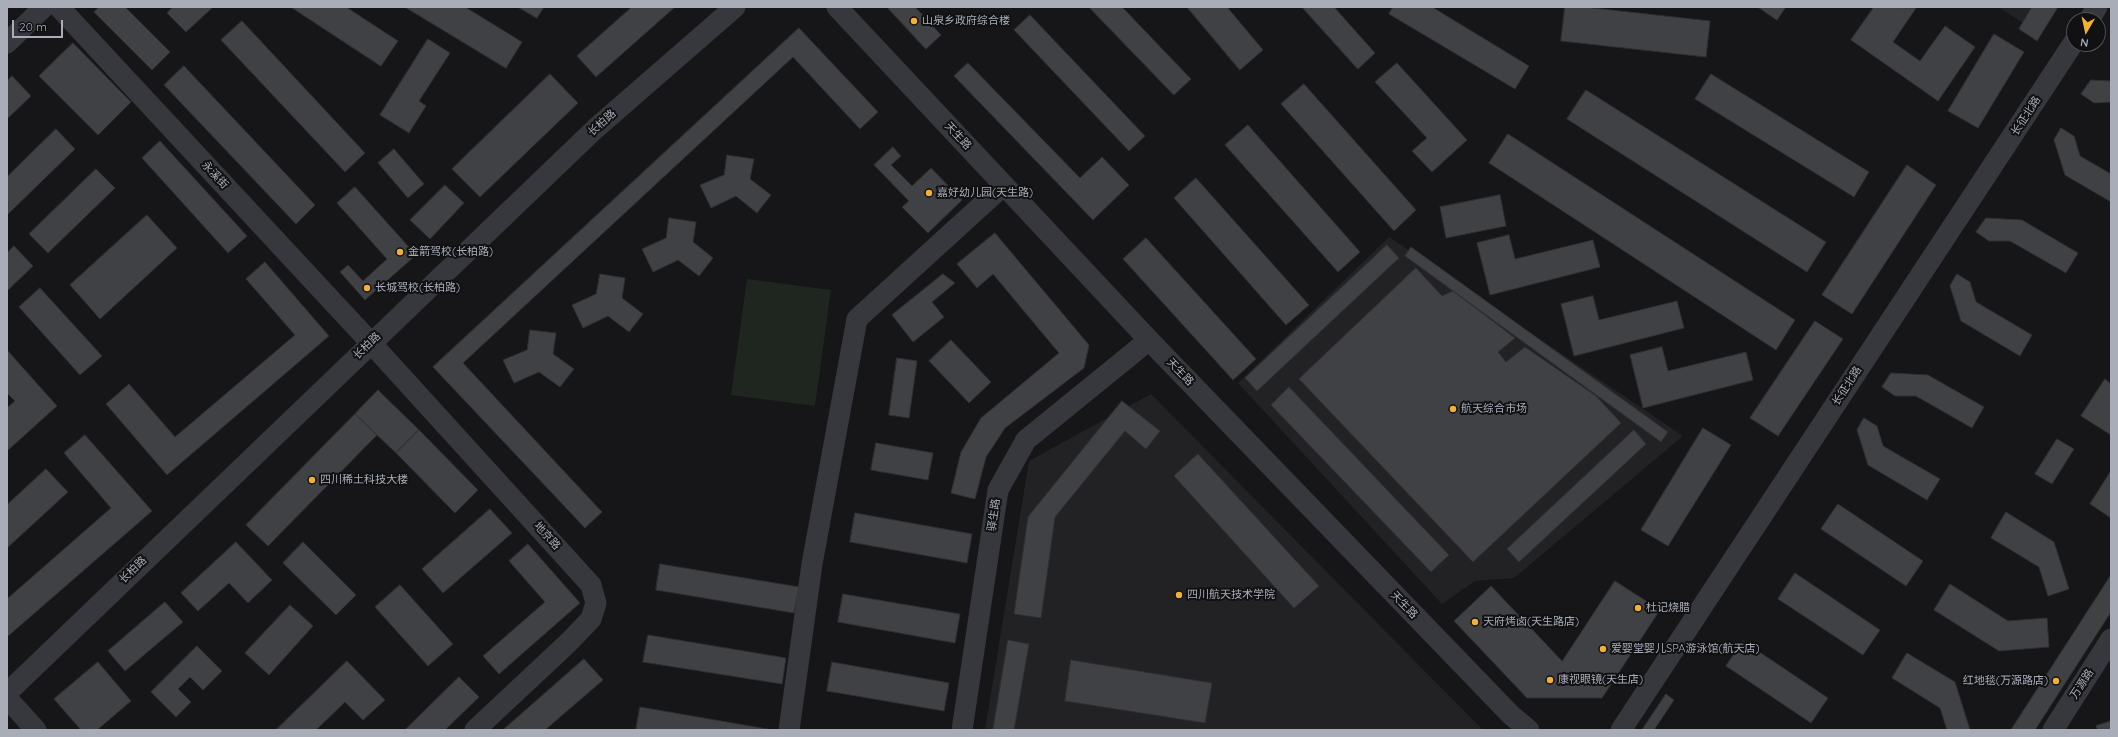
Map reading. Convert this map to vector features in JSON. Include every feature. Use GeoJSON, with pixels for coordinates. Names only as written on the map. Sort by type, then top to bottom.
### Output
{"type":"FeatureCollection","features":[{"type":"Feature","properties":{"kind":"street"},"geometry":{"type":"LineString","coordinates":[[7,43],[44,7]]}},
{"type":"Feature","properties":{"kind":"street","name":"永溪街"},"geometry":{"type":"LineString","coordinates":[[59,7],[371,343]]}},
{"type":"Feature","properties":{"kind":"street","name":"长柏路"},"geometry":{"type":"LineString","coordinates":[[7,693],[595,129],[735,7]]}},
{"type":"Feature","properties":{"kind":"street","name":"天生路"},"geometry":{"type":"LineString","coordinates":[[837,7],[1149,340],[1511,715],[1528,730]]}},
{"type":"Feature","properties":{"kind":"street","name":"长征北路"},"geometry":{"type":"LineString","coordinates":[[1621,730],[2067,52]]}},
{"type":"Feature","properties":{"kind":"street"},"geometry":{"type":"LineString","coordinates":[[789,730],[812,564],[857,319],[1004,185]]}},
{"type":"Feature","properties":{"kind":"street","name":"驿生路"},"geometry":{"type":"LineString","coordinates":[[962,730],[998,490],[1026,440],[1149,340]]}},
{"type":"Feature","properties":{"kind":"street","name":"地京路"},"geometry":{"type":"LineString","coordinates":[[371,343],[591,585],[596,603],[591,619],[568,643],[475,730]]}},
{"type":"Feature","properties":{"kind":"street","name":"万源路"},"geometry":{"type":"LineString","coordinates":[[2053,730],[2111,639]]}},
{"type":"Feature","properties":{"kind":"street"},"geometry":{"type":"LineString","coordinates":[[7,698],[36,730]]}},
{"type":"Feature","properties":{"kind":"shaded area"},"geometry":{"type":"Polygon","coordinates":[[[1998,7],[2054,7],[2038,32],[1998,7]]]}},
{"type":"Feature","properties":{"kind":"shaded area","name":"航天综合市场"},"geometry":{"type":"Polygon","coordinates":[[[1389,237],[1683,436],[1514,578],[1475,581],[1442,604],[1238,383],[1389,237]]]}},
{"type":"Feature","properties":{"kind":"shaded area"},"geometry":{"type":"Polygon","coordinates":[[[747,279],[831,290],[815,406],[731,395],[747,279]]]}},
{"type":"Feature","properties":{"kind":"shaded area","name":"四川航天技术学院"},"geometry":{"type":"Polygon","coordinates":[[[1151,394],[1483,730],[985,730],[1029,461],[1151,394]]]}},
{"type":"Feature","properties":{"kind":"building"},"geometry":{"type":"Polygon","coordinates":[[[99,7],[125,7],[170,52],[152,70],[94,12],[99,7]]]}},
{"type":"Feature","properties":{"kind":"building"},"geometry":{"type":"Polygon","coordinates":[[[173,7],[213,7],[186,32],[167,13],[173,7]]]}},
{"type":"Feature","properties":{"kind":"building"},"geometry":{"type":"Polygon","coordinates":[[[291,7],[346,7],[398,41],[381,66],[291,7]]]}},
{"type":"Feature","properties":{"kind":"building"},"geometry":{"type":"Polygon","coordinates":[[[405,7],[465,7],[522,42],[506,68],[405,7]]]}},
{"type":"Feature","properties":{"kind":"building"},"geometry":{"type":"Polygon","coordinates":[[[518,7],[544,7],[537,18],[518,7]]]}},
{"type":"Feature","properties":{"kind":"building"},"geometry":{"type":"Polygon","coordinates":[[[632,7],[675,7],[596,77],[577,56],[632,7]]]}},
{"type":"Feature","properties":{"kind":"building","name":"山泉乡政府综合楼"},"geometry":{"type":"Polygon","coordinates":[[[887,7],[915,7],[941,35],[926,49],[887,7]]]}},
{"type":"Feature","properties":{"kind":"building"},"geometry":{"type":"Polygon","coordinates":[[[1089,7],[1122,7],[1191,79],[1174,95],[1089,7]]]}},
{"type":"Feature","properties":{"kind":"building"},"geometry":{"type":"Polygon","coordinates":[[[1187,7],[1227,7],[1263,50],[1240,70],[1187,7]]]}},
{"type":"Feature","properties":{"kind":"building"},"geometry":{"type":"Polygon","coordinates":[[[1302,7],[1334,7],[1375,53],[1358,69],[1302,7]]]}},
{"type":"Feature","properties":{"kind":"building"},"geometry":{"type":"Polygon","coordinates":[[[1393,7],[1432,7],[1529,66],[1515,89],[1389,14],[1393,7]]]}},
{"type":"Feature","properties":{"kind":"building"},"geometry":{"type":"Polygon","coordinates":[[[1565,7],[1584,7],[1710,21],[1706,57],[1561,41],[1565,7]]]}},
{"type":"Feature","properties":{"kind":"building"},"geometry":{"type":"Polygon","coordinates":[[[1758,7],[1786,7],[1777,20],[1758,7]]]}},
{"type":"Feature","properties":{"kind":"building"},"geometry":{"type":"Polygon","coordinates":[[[1874,7],[1916,8],[1893,42],[1920,61],[1945,26],[1975,47],[1938,101],[1851,40],[1874,7]]]}},
{"type":"Feature","properties":{"kind":"building"},"geometry":{"type":"Polygon","coordinates":[[[2032,7],[2058,7],[2037,41],[2019,29],[2032,7]]]}},
{"type":"Feature","properties":{"kind":"building"},"geometry":{"type":"Polygon","coordinates":[[[1030,15],[1145,136],[1129,151],[1014,30],[1030,15]]]}},
{"type":"Feature","properties":{"kind":"building"},"geometry":{"type":"Polygon","coordinates":[[[242,21],[365,153],[345,172],[221,40],[242,21]]]}},
{"type":"Feature","properties":{"kind":"building"},"geometry":{"type":"Polygon","coordinates":[[[799,28],[878,112],[860,129],[793,57],[463,363],[602,512],[585,528],[433,367],[799,28]]]}},
{"type":"Feature","properties":{"kind":"building"},"geometry":{"type":"Polygon","coordinates":[[[1994,34],[2024,52],[1978,128],[1948,111],[1994,34]]]}},
{"type":"Feature","properties":{"kind":"building"},"geometry":{"type":"Polygon","coordinates":[[[428,39],[450,53],[419,101],[426,106],[409,133],[380,115],[428,39]]]}},
{"type":"Feature","properties":{"kind":"building"},"geometry":{"type":"Polygon","coordinates":[[[73,43],[131,102],[98,135],[39,76],[73,43]]]}},
{"type":"Feature","properties":{"kind":"building"},"geometry":{"type":"Polygon","coordinates":[[[968,63],[1080,178],[1102,157],[1129,185],[1093,220],[954,76],[968,63]]]}},
{"type":"Feature","properties":{"kind":"building"},"geometry":{"type":"Polygon","coordinates":[[[1397,63],[1467,140],[1432,172],[1412,151],[1427,138],[1375,82],[1397,63]]]}},
{"type":"Feature","properties":{"kind":"building"},"geometry":{"type":"Polygon","coordinates":[[[184,66],[315,205],[296,224],[164,85],[184,66]]]}},
{"type":"Feature","properties":{"kind":"building"},"geometry":{"type":"Polygon","coordinates":[[[550,74],[578,103],[480,197],[452,169],[550,74]]]}},
{"type":"Feature","properties":{"kind":"building"},"geometry":{"type":"Polygon","coordinates":[[[1711,74],[1869,172],[1854,197],[1695,99],[1711,74]]]}},
{"type":"Feature","properties":{"kind":"building"},"geometry":{"type":"Polygon","coordinates":[[[12,76],[31,96],[7,119],[7,81],[12,76]]]}},
{"type":"Feature","properties":{"kind":"building"},"geometry":{"type":"Polygon","coordinates":[[[2091,80],[2111,81],[2111,102],[2094,103],[2081,94],[2091,80]]]}},
{"type":"Feature","properties":{"kind":"building"},"geometry":{"type":"Polygon","coordinates":[[[1304,84],[1416,210],[1394,231],[1281,104],[1304,84]]]}},
{"type":"Feature","properties":{"kind":"building"},"geometry":{"type":"Polygon","coordinates":[[[1586,90],[1826,242],[1807,272],[1567,119],[1586,90]]]}},
{"type":"Feature","properties":{"kind":"building"},"geometry":{"type":"Polygon","coordinates":[[[1248,125],[1360,252],[1338,272],[1225,145],[1248,125]]]}},
{"type":"Feature","properties":{"kind":"building"},"geometry":{"type":"Polygon","coordinates":[[[2061,128],[2074,136],[2080,156],[2111,174],[2111,202],[2065,175],[2054,140],[2061,128]]]}},
{"type":"Feature","properties":{"kind":"building"},"geometry":{"type":"Polygon","coordinates":[[[56,129],[75,149],[8,214],[7,177],[56,129]]]}},
{"type":"Feature","properties":{"kind":"building"},"geometry":{"type":"Polygon","coordinates":[[[1508,134],[1795,320],[1776,350],[1489,163],[1508,134]]]}},
{"type":"Feature","properties":{"kind":"building"},"geometry":{"type":"Polygon","coordinates":[[[160,141],[247,236],[228,253],[142,158],[160,141]]]}},
{"type":"Feature","properties":{"kind":"building","name":"嘉好幼儿园(天生路)"},"geometry":{"type":"Polygon","coordinates":[[[893,147],[901,156],[891,165],[912,186],[931,168],[962,200],[928,233],[902,207],[909,201],[874,165],[893,147]]]}},
{"type":"Feature","properties":{"kind":"building"},"geometry":{"type":"Polygon","coordinates":[[[394,149],[424,184],[408,198],[378,163],[394,149]]]}},
{"type":"Feature","properties":{"kind":"building"},"geometry":{"type":"Polygon","coordinates":[[[727,155],[754,159],[750,179],[771,195],[757,213],[736,196],[711,208],[700,185],[724,175],[727,155]]]}},
{"type":"Feature","properties":{"kind":"building"},"geometry":{"type":"Polygon","coordinates":[[[1907,165],[1936,185],[1852,314],[1822,295],[1907,165]]]}},
{"type":"Feature","properties":{"kind":"building"},"geometry":{"type":"Polygon","coordinates":[[[96,169],[115,188],[48,253],[29,234],[96,169]]]}},
{"type":"Feature","properties":{"kind":"building"},"geometry":{"type":"Polygon","coordinates":[[[1196,178],[1309,305],[1286,325],[1174,198],[1196,178]]]}},
{"type":"Feature","properties":{"kind":"building"},"geometry":{"type":"Polygon","coordinates":[[[445,185],[464,203],[430,239],[410,220],[445,185]]]}},
{"type":"Feature","properties":{"kind":"building"},"geometry":{"type":"Polygon","coordinates":[[[355,187],[416,255],[365,300],[340,272],[348,265],[363,281],[387,259],[337,203],[355,187]]]}},
{"type":"Feature","properties":{"kind":"building"},"geometry":{"type":"Polygon","coordinates":[[[1500,195],[1506,226],[1446,238],[1440,207],[1500,195]]]}},
{"type":"Feature","properties":{"kind":"building"},"geometry":{"type":"Polygon","coordinates":[[[147,215],[177,248],[100,319],[70,285],[147,215]]]}},
{"type":"Feature","properties":{"kind":"building"},"geometry":{"type":"Polygon","coordinates":[[[669,218],[696,222],[693,242],[713,258],[699,276],[678,260],[653,272],[642,249],[666,238],[669,218]]]}},
{"type":"Feature","properties":{"kind":"building"},"geometry":{"type":"Polygon","coordinates":[[[1986,218],[2022,220],[2078,253],[2066,273],[2010,241],[1989,241],[1976,232],[1986,218]]]}},
{"type":"Feature","properties":{"kind":"building"},"geometry":{"type":"Polygon","coordinates":[[[995,233],[1089,345],[1084,368],[1005,428],[986,457],[975,499],[951,493],[961,452],[981,418],[1059,353],[993,274],[977,288],[957,264],[995,233]]]}},
{"type":"Feature","properties":{"kind":"building"},"geometry":{"type":"Polygon","coordinates":[[[1509,235],[1515,259],[1593,240],[1600,267],[1490,295],[1477,243],[1509,235]]]}},
{"type":"Feature","properties":{"kind":"building"},"geometry":{"type":"Polygon","coordinates":[[[1146,238],[1256,359],[1233,380],[1123,259],[1146,238]]]}},
{"type":"Feature","properties":{"kind":"building"},"geometry":{"type":"Polygon","coordinates":[[[1387,245],[1399,258],[1257,391],[1245,378],[1387,245]]]}},
{"type":"Feature","properties":{"kind":"building"},"geometry":{"type":"Polygon","coordinates":[[[14,246],[33,266],[7,291],[7,253],[14,246]]]}},
{"type":"Feature","properties":{"kind":"building"},"geometry":{"type":"Polygon","coordinates":[[[1411,247],[1668,432],[1661,442],[1405,256],[1411,247]]]}},
{"type":"Feature","properties":{"kind":"building"},"geometry":{"type":"Polygon","coordinates":[[[265,262],[329,336],[167,475],[106,404],[129,384],[175,437],[295,335],[246,279],[265,262]]]}},
{"type":"Feature","properties":{"kind":"building"},"geometry":{"type":"Polygon","coordinates":[[[1416,268],[1442,296],[1453,291],[1515,338],[1498,352],[1506,362],[1525,347],[1596,396],[1621,423],[1473,562],[1299,379],[1416,268]]]}},
{"type":"Feature","properties":{"kind":"building"},"geometry":{"type":"Polygon","coordinates":[[[600,274],[625,278],[622,298],[643,314],[629,332],[608,316],[583,328],[572,305],[596,294],[600,274]]]}},
{"type":"Feature","properties":{"kind":"building"},"geometry":{"type":"Polygon","coordinates":[[[943,274],[955,283],[932,302],[944,317],[913,342],[892,315],[943,274]]]}},
{"type":"Feature","properties":{"kind":"building"},"geometry":{"type":"Polygon","coordinates":[[[1957,274],[1970,282],[1976,302],[2032,335],[2020,356],[1961,321],[1950,286],[1957,274]]]}},
{"type":"Feature","properties":{"kind":"building"},"geometry":{"type":"Polygon","coordinates":[[[40,288],[102,356],[80,375],[19,307],[40,288]]]}},
{"type":"Feature","properties":{"kind":"building"},"geometry":{"type":"Polygon","coordinates":[[[1593,296],[1599,320],[1677,301],[1684,328],[1574,356],[1561,304],[1593,296]]]}},
{"type":"Feature","properties":{"kind":"building"},"geometry":{"type":"Polygon","coordinates":[[[1815,321],[1843,339],[1778,436],[1750,418],[1815,321]]]}},
{"type":"Feature","properties":{"kind":"building"},"geometry":{"type":"Polygon","coordinates":[[[530,330],[556,333],[553,354],[574,369],[560,387],[539,372],[514,383],[503,360],[527,350],[530,330]]]}},
{"type":"Feature","properties":{"kind":"building"},"geometry":{"type":"Polygon","coordinates":[[[951,340],[991,382],[969,403],[929,361],[951,340]]]}},
{"type":"Feature","properties":{"kind":"building"},"geometry":{"type":"Polygon","coordinates":[[[1662,347],[1668,371],[1746,352],[1753,380],[1643,408],[1630,355],[1662,347]]]}},
{"type":"Feature","properties":{"kind":"building"},"geometry":{"type":"Polygon","coordinates":[[[7,350],[57,406],[7,451],[7,408],[15,401],[7,393],[7,350]]]}},
{"type":"Feature","properties":{"kind":"building"},"geometry":{"type":"Polygon","coordinates":[[[897,358],[917,361],[909,418],[889,415],[897,358]]]}},
{"type":"Feature","properties":{"kind":"building"},"geometry":{"type":"Polygon","coordinates":[[[1891,373],[1928,375],[1984,407],[1972,428],[1916,396],[1895,396],[1882,387],[1891,373]]]}},
{"type":"Feature","properties":{"kind":"building"},"geometry":{"type":"Polygon","coordinates":[[[2105,379],[2111,384],[2111,435],[2081,416],[2105,379]]]}},
{"type":"Feature","properties":{"kind":"building"},"geometry":{"type":"Polygon","coordinates":[[[1289,387],[1449,555],[1431,572],[1271,405],[1289,387]]]}},
{"type":"Feature","properties":{"kind":"building"},"geometry":{"type":"Polygon","coordinates":[[[378,390],[419,430],[396,453],[355,414],[378,390]]]}},
{"type":"Feature","properties":{"kind":"building"},"geometry":{"type":"Polygon","coordinates":[[[1122,401],[1160,431],[1146,449],[1125,431],[1055,517],[1041,618],[1014,614],[1028,517],[1122,401]]]}},
{"type":"Feature","properties":{"kind":"building","name":"四川稀土科技大楼"},"geometry":{"type":"Polygon","coordinates":[[[355,414],[377,435],[268,546],[246,525],[355,414]]]}},
{"type":"Feature","properties":{"kind":"building"},"geometry":{"type":"Polygon","coordinates":[[[1864,418],[1877,426],[1883,446],[1940,479],[1927,500],[1868,465],[1857,430],[1864,418]]]}},
{"type":"Feature","properties":{"kind":"building"},"geometry":{"type":"Polygon","coordinates":[[[1703,428],[1731,445],[1668,546],[1641,530],[1703,428]]]}},
{"type":"Feature","properties":{"kind":"building"},"geometry":{"type":"Polygon","coordinates":[[[419,430],[478,490],[455,513],[396,453],[419,430]]]}},
{"type":"Feature","properties":{"kind":"building"},"geometry":{"type":"Polygon","coordinates":[[[1634,430],[1646,444],[1519,562],[1507,549],[1634,430]]]}},
{"type":"Feature","properties":{"kind":"building"},"geometry":{"type":"Polygon","coordinates":[[[85,435],[152,511],[7,637],[7,599],[111,508],[64,453],[85,435]]]}},
{"type":"Feature","properties":{"kind":"building"},"geometry":{"type":"Polygon","coordinates":[[[2057,439],[2074,449],[2052,484],[2035,474],[2057,439]]]}},
{"type":"Feature","properties":{"kind":"building"},"geometry":{"type":"Polygon","coordinates":[[[876,443],[933,453],[928,480],[871,470],[876,443]]]}},
{"type":"Feature","properties":{"kind":"building"},"geometry":{"type":"Polygon","coordinates":[[[1198,454],[1319,586],[1294,608],[1174,476],[1198,454]]]}},
{"type":"Feature","properties":{"kind":"building"},"geometry":{"type":"Polygon","coordinates":[[[46,469],[68,492],[7,548],[7,505],[46,469]]]}},
{"type":"Feature","properties":{"kind":"building"},"geometry":{"type":"Polygon","coordinates":[[[2111,471],[2111,518],[2090,504],[2111,471]]]}},
{"type":"Feature","properties":{"kind":"building"},"geometry":{"type":"Polygon","coordinates":[[[1838,504],[1923,561],[1906,586],[1821,529],[1838,504]]]}},
{"type":"Feature","properties":{"kind":"building"},"geometry":{"type":"Polygon","coordinates":[[[490,509],[512,533],[443,593],[422,569],[490,509]]]}},
{"type":"Feature","properties":{"kind":"building"},"geometry":{"type":"Polygon","coordinates":[[[2006,512],[2054,542],[2069,589],[2048,596],[2039,567],[1991,538],[2006,512]]]}},
{"type":"Feature","properties":{"kind":"building"},"geometry":{"type":"Polygon","coordinates":[[[855,513],[972,534],[967,563],[850,542],[855,513]]]}},
{"type":"Feature","properties":{"kind":"building"},"geometry":{"type":"Polygon","coordinates":[[[236,542],[272,580],[248,603],[229,583],[198,611],[181,593],[236,542]]]}},
{"type":"Feature","properties":{"kind":"building"},"geometry":{"type":"Polygon","coordinates":[[[303,542],[356,595],[336,615],[283,563],[303,542]]]}},
{"type":"Feature","properties":{"kind":"building"},"geometry":{"type":"Polygon","coordinates":[[[528,544],[580,603],[499,674],[483,656],[545,602],[509,561],[528,544]]]}},
{"type":"Feature","properties":{"kind":"building"},"geometry":{"type":"Polygon","coordinates":[[[660,564],[799,587],[794,613],[656,590],[660,564]]]}},
{"type":"Feature","properties":{"kind":"building"},"geometry":{"type":"Polygon","coordinates":[[[1795,573],[1880,630],[1863,655],[1778,599],[1795,573]]]}},
{"type":"Feature","properties":{"kind":"building"},"geometry":{"type":"Polygon","coordinates":[[[2111,575],[2111,612],[2035,730],[2011,730],[2111,575]]]}},
{"type":"Feature","properties":{"kind":"building"},"geometry":{"type":"Polygon","coordinates":[[[1615,581],[1660,610],[1602,698],[1527,698],[1454,621],[1491,586],[1562,661],[1615,581]]]}},
{"type":"Feature","properties":{"kind":"building"},"geometry":{"type":"Polygon","coordinates":[[[1950,584],[2008,621],[2047,618],[2049,647],[1999,651],[1934,610],[1950,584]]]}},
{"type":"Feature","properties":{"kind":"building"},"geometry":{"type":"Polygon","coordinates":[[[400,585],[453,644],[428,666],[375,607],[400,585]]]}},
{"type":"Feature","properties":{"kind":"building"},"geometry":{"type":"Polygon","coordinates":[[[843,594],[960,614],[955,643],[838,622],[843,594]]]}},
{"type":"Feature","properties":{"kind":"building"},"geometry":{"type":"Polygon","coordinates":[[[165,602],[183,622],[125,671],[108,651],[165,602]]]}},
{"type":"Feature","properties":{"kind":"building"},"geometry":{"type":"Polygon","coordinates":[[[290,605],[313,626],[269,675],[245,653],[290,605]]]}},
{"type":"Feature","properties":{"kind":"building"},"geometry":{"type":"Polygon","coordinates":[[[648,635],[786,658],[782,684],[643,662],[648,635]]]}},
{"type":"Feature","properties":{"kind":"building"},"geometry":{"type":"Polygon","coordinates":[[[1008,640],[1029,644],[1014,730],[993,730],[1008,640]]]}},
{"type":"Feature","properties":{"kind":"building"},"geometry":{"type":"Polygon","coordinates":[[[1743,641],[1828,698],[1811,723],[1726,666],[1743,641]]]}},
{"type":"Feature","properties":{"kind":"building"},"geometry":{"type":"Polygon","coordinates":[[[197,646],[222,671],[203,690],[190,677],[178,689],[191,702],[176,717],[151,692],[197,646]]]}},
{"type":"Feature","properties":{"kind":"building"},"geometry":{"type":"Polygon","coordinates":[[[1907,653],[1955,682],[1970,730],[1947,730],[1940,708],[1892,678],[1907,653]]]}},
{"type":"Feature","properties":{"kind":"building"},"geometry":{"type":"Polygon","coordinates":[[[584,659],[603,680],[545,730],[503,730],[584,659]]]}},
{"type":"Feature","properties":{"kind":"building"},"geometry":{"type":"Polygon","coordinates":[[[1071,660],[1212,683],[1205,723],[1065,701],[1071,660]]]}},
{"type":"Feature","properties":{"kind":"building"},"geometry":{"type":"Polygon","coordinates":[[[347,661],[385,700],[363,720],[345,702],[316,730],[277,729],[347,661]]]}},
{"type":"Feature","properties":{"kind":"building"},"geometry":{"type":"Polygon","coordinates":[[[98,662],[131,701],[97,730],[81,730],[54,699],[98,662]]]}},
{"type":"Feature","properties":{"kind":"building"},"geometry":{"type":"Polygon","coordinates":[[[832,662],[949,683],[944,711],[827,691],[832,662]]]}},
{"type":"Feature","properties":{"kind":"building"},"geometry":{"type":"Polygon","coordinates":[[[459,677],[479,697],[445,730],[405,730],[459,677]]]}},
{"type":"Feature","properties":{"kind":"building"},"geometry":{"type":"Polygon","coordinates":[[[1666,694],[1674,700],[1654,730],[1642,730],[1666,694]]]}},
{"type":"Feature","properties":{"kind":"building"},"geometry":{"type":"Polygon","coordinates":[[[640,707],[773,730],[636,730],[640,707]]]}},
{"type":"Feature","properties":{"kind":"building"},"geometry":{"type":"Polygon","coordinates":[[[2111,721],[2111,730],[2098,730],[2096,726],[2111,721]]]}},
{"type":"Feature","properties":{"kind":"place","name":"山泉乡政府综合楼"},"geometry":{"type":"Point","coordinates":[914,21]}},
{"type":"Feature","properties":{"kind":"place","name":"嘉好幼儿园(天生路)"},"geometry":{"type":"Point","coordinates":[929,193]}},
{"type":"Feature","properties":{"kind":"place","name":"金箭驾校(长柏路)"},"geometry":{"type":"Point","coordinates":[400,252]}},
{"type":"Feature","properties":{"kind":"place","name":"长城驾校(长柏路)"},"geometry":{"type":"Point","coordinates":[367,288]}},
{"type":"Feature","properties":{"kind":"place","name":"航天综合市场"},"geometry":{"type":"Point","coordinates":[1453,409]}},
{"type":"Feature","properties":{"kind":"place","name":"四川稀土科技大楼"},"geometry":{"type":"Point","coordinates":[312,480]}},
{"type":"Feature","properties":{"kind":"place","name":"四川航天技术学院"},"geometry":{"type":"Point","coordinates":[1179,595]}},
{"type":"Feature","properties":{"kind":"place","name":"杜记烧腊"},"geometry":{"type":"Point","coordinates":[1638,608]}},
{"type":"Feature","properties":{"kind":"place","name":"天府烤卤(天生路店)"},"geometry":{"type":"Point","coordinates":[1475,622]}},
{"type":"Feature","properties":{"kind":"place","name":"爱婴堂婴儿SPA游泳馆(航天店)"},"geometry":{"type":"Point","coordinates":[1603,649]}},
{"type":"Feature","properties":{"kind":"place","name":"康视眼镜(天生店)"},"geometry":{"type":"Point","coordinates":[1550,680]}},
{"type":"Feature","properties":{"kind":"place","name":"红地毯(万源路店)"},"geometry":{"type":"Point","coordinates":[2056,681]}}]}
